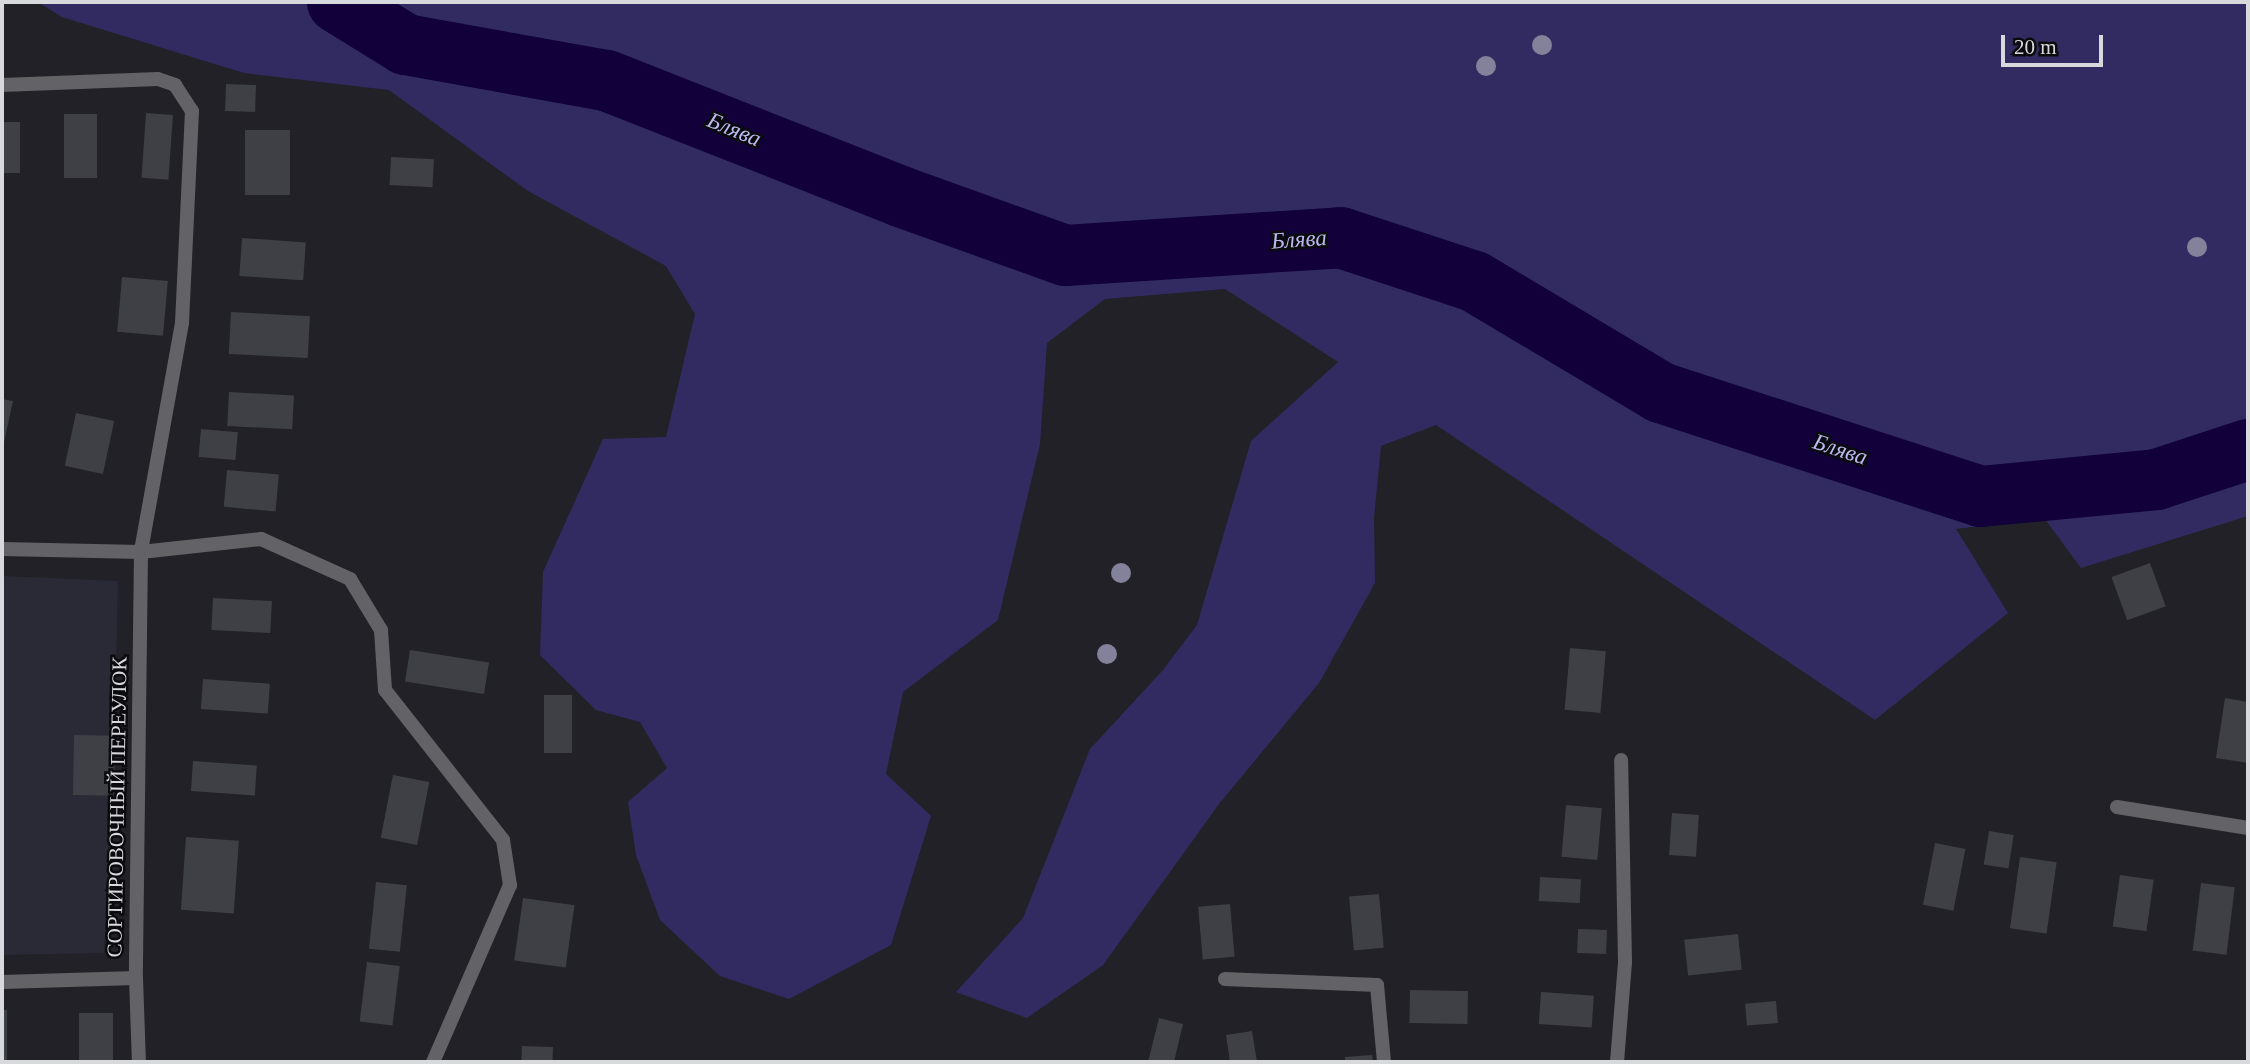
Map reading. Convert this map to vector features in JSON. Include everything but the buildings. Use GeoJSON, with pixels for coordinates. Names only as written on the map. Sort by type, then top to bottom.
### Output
{"type":"FeatureCollection","features":[{"type":"Feature","properties":{"kind":"street","name":"СОРТИРОВОЧНЫЙ ПЕРЕУЛОК"},"geometry":{"type":"LineString","coordinates":[[2,85],[158,79],[181,91],[192,111],[181,323],[141,552],[136,978],[139,1062]]}},
{"type":"Feature","properties":{"kind":"street"},"geometry":{"type":"LineString","coordinates":[[2,549],[141,552],[261,539],[350,579],[381,630],[385,690],[503,840],[510,885],[433,1062]]}},
{"type":"Feature","properties":{"kind":"street"},"geometry":{"type":"LineString","coordinates":[[1617,1062],[1625,962],[1621,761]]}},
{"type":"Feature","properties":{"kind":"street"},"geometry":{"type":"LineString","coordinates":[[2117,807],[2248,828]]}},
{"type":"Feature","properties":{"kind":"street"},"geometry":{"type":"LineString","coordinates":[[2,982],[136,978]]}},
{"type":"Feature","properties":{"kind":"street"},"geometry":{"type":"LineString","coordinates":[[1225,979],[1377,985],[1384,1062]]}},
{"type":"Feature","properties":{"kind":"shaded area"},"geometry":{"type":"Polygon","coordinates":[[[38,2],[2248,2],[2248,516],[2081,568],[2044,518],[1956,529],[2008,613],[1875,720],[1436,425],[1381,446],[1374,518],[1375,583],[1319,683],[1219,804],[1103,965],[1027,1018],[956,992],[1023,918],[1090,749],[1163,670],[1197,625],[1251,441],[1338,362],[1225,289],[1105,299],[1047,343],[1040,444],[998,620],[903,692],[886,774],[931,816],[891,945],[789,999],[720,976],[660,920],[636,855],[628,802],[667,768],[640,722],[596,710],[540,655],[543,572],[603,439],[666,437],[695,314],[666,266],[528,191],[389,90],[244,73],[62,17],[38,2]]]}},
{"type":"Feature","properties":{"kind":"shaded area"},"geometry":{"type":"Polygon","coordinates":[[[2,576],[118,581],[113,796],[104,953],[2,955],[2,576]]]}},
{"type":"Feature","properties":{"kind":"waterway","name":"Блява"},"geometry":{"type":"LineString","coordinates":[[337,2],[405,44],[606,80],[900,196],[1065,255],[1340,237],[1474,281],[1660,392],[1980,496],[2156,479],[2248,449]]}}]}
